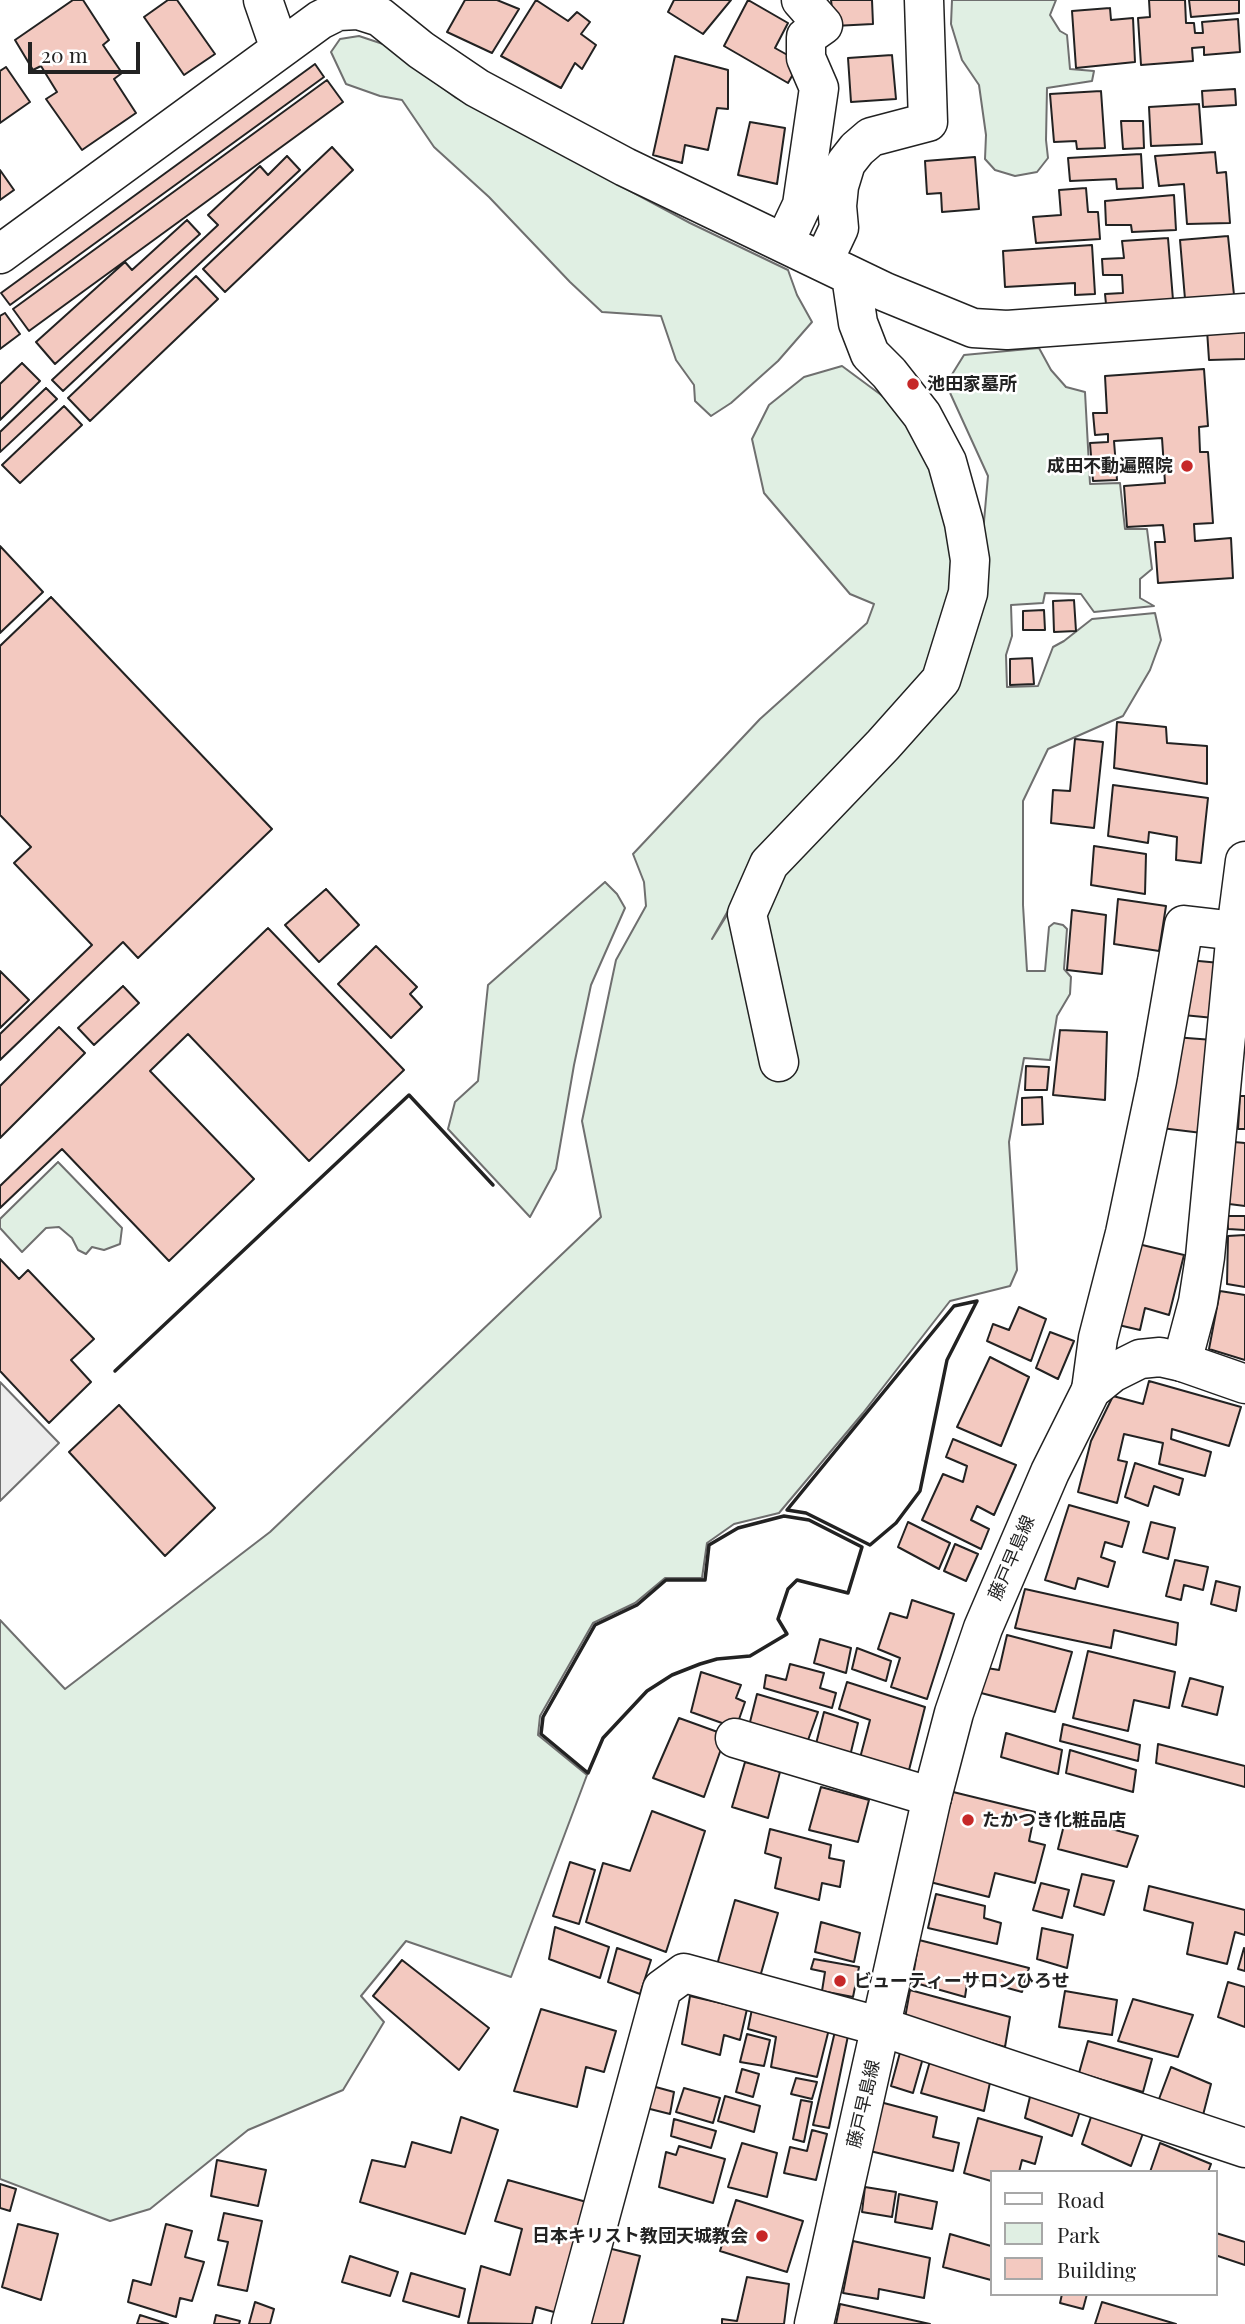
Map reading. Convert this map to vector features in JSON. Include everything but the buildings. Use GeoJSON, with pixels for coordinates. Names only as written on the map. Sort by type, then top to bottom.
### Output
{"type":"FeatureCollection","features":[{"type":"Feature","properties":{"kind":"street"},"geometry":{"type":"LineString","coordinates":[[263,0],[280,49]]}},
{"type":"Feature","properties":{"kind":"street"},"geometry":{"type":"LineString","coordinates":[[784,243],[802,205],[819,88],[806,58],[806,37],[823,25],[802,0]]}},
{"type":"Feature","properties":{"kind":"street"},"geometry":{"type":"LineString","coordinates":[[779,1062],[747,914],[769,864],[941,680],[968,593],[970,560],[964,523],[947,462],[922,415],[870,354],[837,269],[839,186],[846,163],[871,137],[929,122],[924,0]]}},
{"type":"Feature","properties":{"kind":"street"},"geometry":{"type":"LineString","coordinates":[[0,254],[320,20],[338,11],[358,10],[380,17],[421,50],[477,88],[625,167],[885,292],[974,328],[1007,330],[1245,313]]}},
{"type":"Feature","properties":{"kind":"street"},"geometry":{"type":"LineString","coordinates":[[1182,1362],[1198,1302],[1205,1257],[1245,861]]}},
{"type":"Feature","properties":{"kind":"street"},"geometry":{"type":"LineString","coordinates":[[1091,1390],[1098,1338],[1125,1233],[1157,1081],[1184,925],[1236,930]]}},
{"type":"Feature","properties":{"kind":"street","name":"藤戸早島線"},"geometry":{"type":"LineString","coordinates":[[814,2324],[932,1797],[954,1713],[983,1628],[1050,1472],[1091,1390],[1112,1373],[1140,1359],[1160,1357],[1182,1362],[1245,1384]]}},
{"type":"Feature","properties":{"kind":"street"},"geometry":{"type":"LineString","coordinates":[[735,1738],[932,1797]]}},
{"type":"Feature","properties":{"kind":"street"},"geometry":{"type":"LineString","coordinates":[[571,2324],[662,1989],[684,1973],[882,2027],[1245,2148]]}},
{"type":"Feature","properties":{"kind":"green space"},"geometry":{"type":"Polygon","coordinates":[[[952,0],[1056,0],[1050,15],[1060,31],[1067,35],[1070,69],[1094,71],[1092,81],[1047,88],[1048,158],[1037,172],[1015,176],[995,170],[985,159],[986,135],[979,85],[962,60],[951,24],[952,0]]]}},
{"type":"Feature","properties":{"kind":"green space"},"geometry":{"type":"Polygon","coordinates":[[[359,36],[383,44],[455,97],[690,223],[788,270],[797,295],[812,322],[778,361],[731,403],[711,416],[695,401],[694,385],[676,360],[661,316],[602,312],[489,197],[434,147],[402,100],[380,96],[346,84],[331,52],[340,39],[359,36]]]}},
{"type":"Feature","properties":{"kind":"green space"},"geometry":{"type":"Polygon","coordinates":[[[1039,348],[1051,370],[1066,387],[1085,392],[1090,484],[1120,483],[1125,529],[1147,529],[1152,569],[1140,579],[1140,598],[1154,606],[1094,612],[1081,594],[1045,593],[1043,603],[1011,605],[1012,636],[1006,655],[1007,687],[1038,686],[1053,647],[1092,619],[1155,613],[1161,640],[1150,670],[1123,716],[1048,749],[1023,801],[1023,905],[1027,971],[1045,971],[1049,927],[1054,923],[1067,929],[1064,969],[1071,977],[1070,994],[1057,1016],[1050,1060],[1024,1058],[1009,1142],[1017,1270],[1010,1286],[950,1301],[863,1413],[779,1513],[734,1524],[707,1543],[702,1578],[665,1578],[635,1603],[593,1623],[540,1716],[538,1735],[587,1775],[511,1977],[406,1941],[361,1996],[384,2022],[343,2090],[248,2130],[150,2209],[110,2221],[0,2179],[0,1620],[65,1689],[270,1532],[601,1217],[582,1121],[616,960],[646,906],[644,882],[633,854],[760,719],[867,623],[874,604],[850,594],[764,493],[752,439],[769,405],[804,377],[842,366],[915,420],[937,466],[959,537],[963,571],[959,594],[931,674],[759,856],[712,939],[732,907],[778,868],[881,764],[952,679],[979,578],[988,476],[946,384],[964,355],[1039,348]]]}},
{"type":"Feature","properties":{"kind":"green space"},"geometry":{"type":"Polygon","coordinates":[[[605,882],[617,894],[625,908],[591,985],[556,1169],[530,1217],[448,1129],[455,1102],[478,1081],[488,985],[605,882]]]}},
{"type":"Feature","properties":{"kind":"green space"},"geometry":{"type":"Polygon","coordinates":[[[58,1162],[122,1228],[120,1244],[104,1250],[92,1247],[86,1254],[78,1250],[72,1238],[59,1227],[46,1228],[22,1252],[0,1228],[0,1219],[58,1162]]]}},
{"type":"Feature","properties":{"kind":"shaded area"},"geometry":{"type":"Polygon","coordinates":[[[0,1382],[59,1443],[0,1501],[0,1382]]]}},
{"type":"Feature","properties":{"kind":"wall"},"geometry":{"type":"LineString","coordinates":[[115,1371],[409,1095],[493,1185]]}},
{"type":"Feature","properties":{"kind":"wall"},"geometry":{"type":"LineString","coordinates":[[977,1301],[947,1360],[920,1491],[896,1523],[870,1545],[806,1513],[787,1510],[954,1306],[977,1301]]}},
{"type":"Feature","properties":{"kind":"wall"},"geometry":{"type":"LineString","coordinates":[[784,1516],[809,1520],[862,1547],[848,1593],[797,1580],[788,1589],[778,1619],[787,1634],[750,1656],[717,1659],[700,1664],[672,1675],[647,1691],[603,1738],[588,1773],[541,1734],[543,1717],[595,1625],[637,1605],[666,1580],[705,1580],[709,1545],[738,1528],[784,1516]]}},
{"type":"Feature","properties":{"kind":"place","name":"池田家墓所"},"geometry":{"type":"Point","coordinates":[913,384]}},
{"type":"Feature","properties":{"kind":"place","name":"成田不動遍照院"},"geometry":{"type":"Point","coordinates":[1187,466]}},
{"type":"Feature","properties":{"kind":"place","name":"たかつき化粧品店"},"geometry":{"type":"Point","coordinates":[968,1820]}},
{"type":"Feature","properties":{"kind":"place","name":"ビューティーサロンひろせ"},"geometry":{"type":"Point","coordinates":[840,1981]}},
{"type":"Feature","properties":{"kind":"place","name":"日本キリスト教団天城教会"},"geometry":{"type":"Point","coordinates":[762,2236]}}]}
